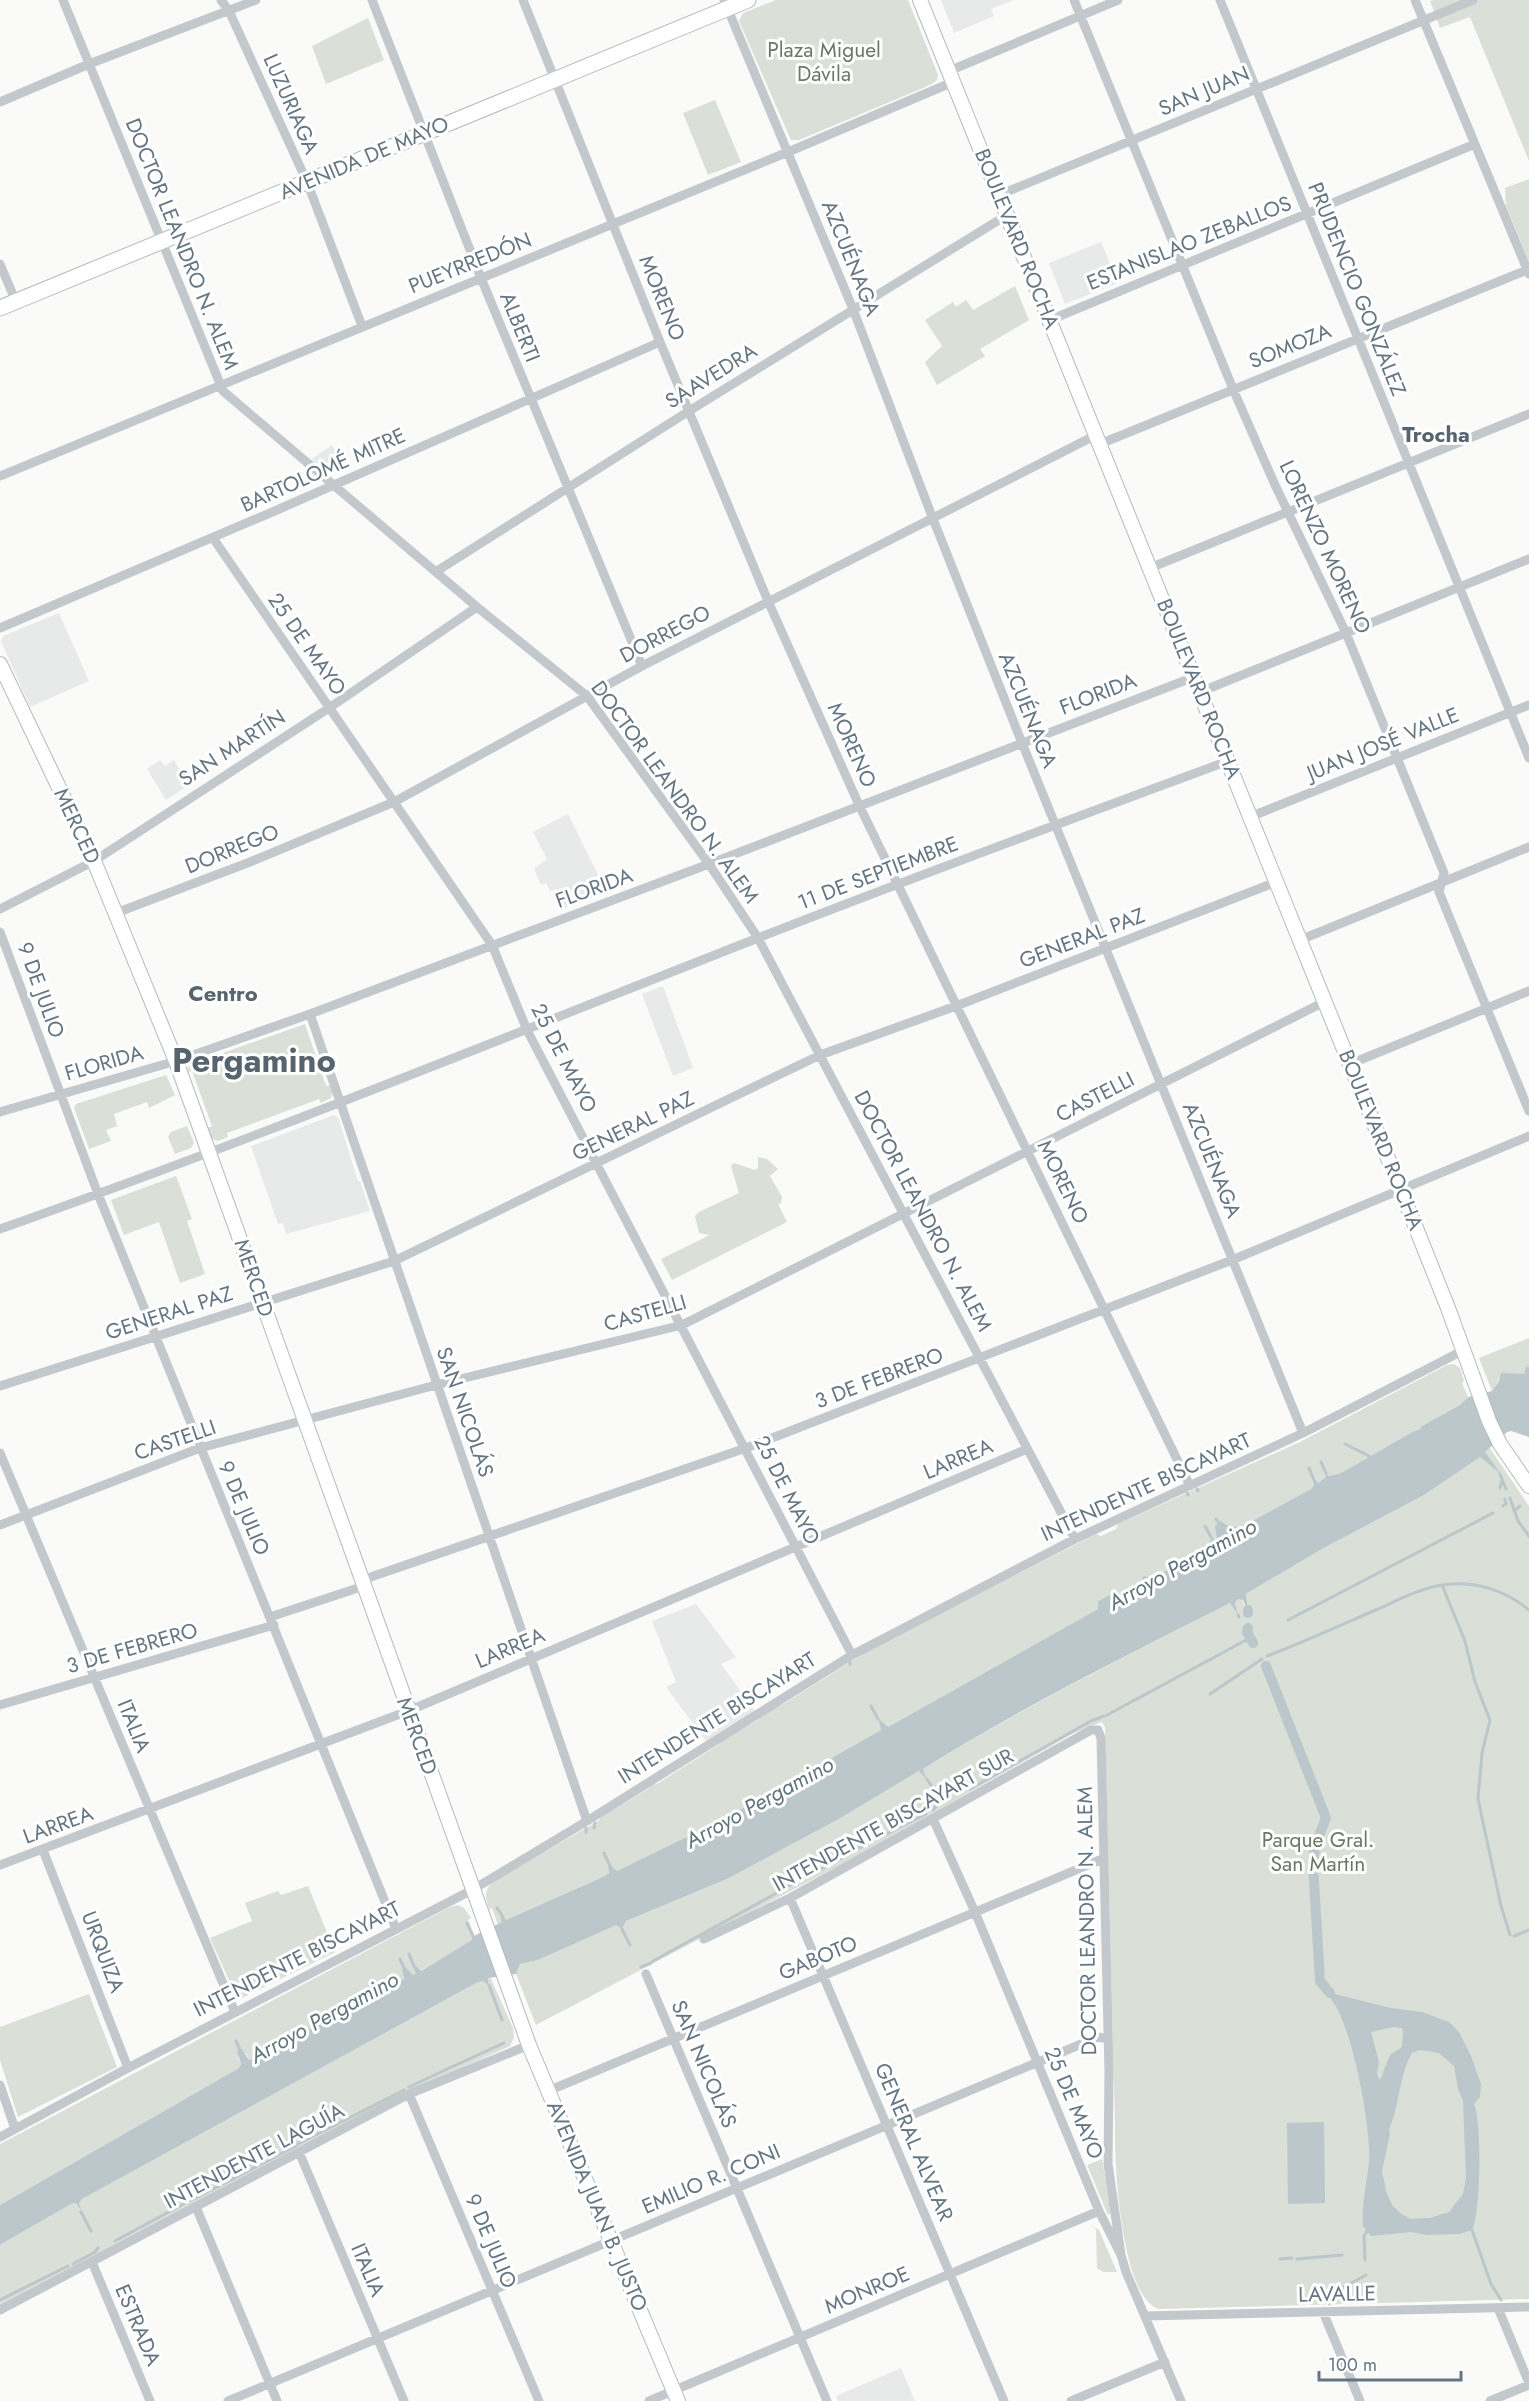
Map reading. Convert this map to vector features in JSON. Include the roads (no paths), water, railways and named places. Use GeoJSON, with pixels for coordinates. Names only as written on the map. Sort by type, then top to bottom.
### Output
{"type":"FeatureCollection","features":[{"type":"Feature","properties":{"kind":"main road","name":"AVENIDA DE MAYO"},"geometry":{"type":"LineString","coordinates":[[0,308],[422,134],[726,4],[748,0]]}},
{"type":"Feature","properties":{"kind":"main road","name":"BOULEVARD ROCHA"},"geometry":{"type":"LineString","coordinates":[[920,0],[1400,1188],[1464,1350],[1489,1421],[1500,1444],[1529,1486]]}},
{"type":"Feature","properties":{"kind":"main road","name":"MERCED"},"geometry":{"type":"LineString","coordinates":[[0,664],[94,861],[176,1061],[477,1905],[517,2010]]}},
{"type":"Feature","properties":{"kind":"main road","name":"AVENIDA JUAN B. JUSTO"},"geometry":{"type":"LineString","coordinates":[[517,2010],[529,2045],[676,2396]]}},
{"type":"Feature","properties":{"kind":"street","name":"DOCTOR LEANDRO N. ALEM"},"geometry":{"type":"LineString","coordinates":[[63,0],[223,391],[477,607],[587,696],[709,864],[758,938],[905,1213],[1074,1539]]}},
{"type":"Feature","properties":{"kind":"street","name":"LUZURIAGA"},"geometry":{"type":"LineString","coordinates":[[221,0],[229,10],[307,182],[362,326]]}},
{"type":"Feature","properties":{"kind":"street"},"geometry":{"type":"LineString","coordinates":[[0,102],[89,64],[256,0]]}},
{"type":"Feature","properties":{"kind":"street","name":"ALBERTI"},"geometry":{"type":"LineString","coordinates":[[372,0],[422,134],[642,666]]}},
{"type":"Feature","properties":{"kind":"street","name":"MORENO"},"geometry":{"type":"LineString","coordinates":[[523,0],[660,342],[768,601],[860,806],[1190,1486]]}},
{"type":"Feature","properties":{"kind":"street","name":"LORENZO MORENO"},"geometry":{"type":"LineString","coordinates":[[1074,0],[1233,388],[1346,633],[1397,757],[1444,873],[1439,892],[1529,1111]]}},
{"type":"Feature","properties":{"kind":"street","name":"PUEYRREDÓN"},"geometry":{"type":"LineString","coordinates":[[0,476],[788,152],[1118,0]]}},
{"type":"Feature","properties":{"kind":"street","name":"PRUDENCIO GONZÁLEZ"},"geometry":{"type":"LineString","coordinates":[[1220,0],[1529,758]]}},
{"type":"Feature","properties":{"kind":"street"},"geometry":{"type":"LineString","coordinates":[[1415,0],[1528,272]]}},
{"type":"Feature","properties":{"kind":"street","name":"SAN JUAN"},"geometry":{"type":"LineString","coordinates":[[999,195],[1473,0]]}},
{"type":"Feature","properties":{"kind":"street","name":"AZCUÉNAGA"},"geometry":{"type":"LineString","coordinates":[[726,4],[853,309],[1022,743],[1303,1433]]}},
{"type":"Feature","properties":{"kind":"street","name":"ESTANISLAO ZEBALLOS"},"geometry":{"type":"LineString","coordinates":[[1050,320],[1475,144]]}},
{"type":"Feature","properties":{"kind":"street","name":"SAAVEDRA"},"geometry":{"type":"LineString","coordinates":[[437,571],[689,411],[1007,215]]}},
{"type":"Feature","properties":{"kind":"street"},"geometry":{"type":"LineString","coordinates":[[0,264],[16,302]]}},
{"type":"Feature","properties":{"kind":"street","name":"SOMOZA"},"geometry":{"type":"LineString","coordinates":[[1098,440],[1528,272]]}},
{"type":"Feature","properties":{"kind":"street","name":"BARTOLOMÉ MITRE"},"geometry":{"type":"LineString","coordinates":[[0,628],[333,486],[660,342]]}},
{"type":"Feature","properties":{"kind":"street"},"geometry":{"type":"LineString","coordinates":[[1150,568],[1529,414]]}},
{"type":"Feature","properties":{"kind":"street","name":"DORREGO"},"geometry":{"type":"LineString","coordinates":[[116,913],[250,862],[394,802],[642,666],[768,601],[1098,440]]}},
{"type":"Feature","properties":{"kind":"street","name":"25 DE MAYO"},"geometry":{"type":"LineString","coordinates":[[213,538],[492,945],[527,1030],[852,1655]]}},
{"type":"Feature","properties":{"kind":"street"},"geometry":{"type":"LineString","coordinates":[[1200,692],[1529,559]]}},
{"type":"Feature","properties":{"kind":"street","name":"SAN MARTÍN"},"geometry":{"type":"LineString","coordinates":[[0,909],[94,861],[328,708],[477,607]]}},
{"type":"Feature","properties":{"kind":"street","name":"FLORIDA"},"geometry":{"type":"LineString","coordinates":[[0,1112],[176,1061],[310,1014],[709,864],[1194,677]]}},
{"type":"Feature","properties":{"kind":"street","name":"JUAN JOSÉ VALLE"},"geometry":{"type":"LineString","coordinates":[[1250,817],[1529,705]]}},
{"type":"Feature","properties":{"kind":"street","name":"11 DE SEPTIEMBRE"},"geometry":{"type":"LineString","coordinates":[[98,1194],[527,1030],[758,938],[1228,762]]}},
{"type":"Feature","properties":{"kind":"street"},"geometry":{"type":"LineString","coordinates":[[1300,940],[1529,847]]}},
{"type":"Feature","properties":{"kind":"street","name":"GENERAL PAZ"},"geometry":{"type":"LineString","coordinates":[[0,1386],[394,1262],[820,1055],[1106,949],[1276,882]]}},
{"type":"Feature","properties":{"kind":"street","name":"9 DE JULIO"},"geometry":{"type":"LineString","coordinates":[[0,932],[98,1194],[396,1929]]}},
{"type":"Feature","properties":{"kind":"street"},"geometry":{"type":"LineString","coordinates":[[1350,1064],[1529,991]]}},
{"type":"Feature","properties":{"kind":"street","name":"CASTELLI"},"geometry":{"type":"LineString","coordinates":[[0,1525],[200,1448],[436,1385],[682,1325],[1324,1002]]}},
{"type":"Feature","properties":{"kind":"street","name":"SAN NICOLÁS"},"geometry":{"type":"LineString","coordinates":[[310,1014],[588,1821]]}},
{"type":"Feature","properties":{"kind":"street","name":"3 DE FEBRERO"},"geometry":{"type":"LineString","coordinates":[[0,1705],[94,1678],[272,1621],[363,1583],[488,1536],[746,1448],[1232,1260],[1529,1136]]}},
{"type":"Feature","properties":{"kind":"street"},"geometry":{"type":"LineString","coordinates":[[0,1229],[98,1194]]}},
{"type":"Feature","properties":{"kind":"street","name":"INTENDENTE BISCAYART"},"geometry":{"type":"LineString","coordinates":[[0,2137],[472,1890],[588,1821],[852,1655],[1074,1539],[1303,1433],[1464,1350]]}},
{"type":"Feature","properties":{"kind":"street","name":"LARREA"},"geometry":{"type":"LineString","coordinates":[[0,1865],[408,1711],[796,1549],[1028,1449]]}},
{"type":"Feature","properties":{"kind":"street","name":"ITALIA"},"geometry":{"type":"LineString","coordinates":[[0,1453],[235,2012]]}},
{"type":"Feature","properties":{"kind":"street","name":"INTENDENTE BISCAYART SUR"},"geometry":{"type":"LineString","coordinates":[[704,1939],[790,1898],[933,1820],[1090,1730],[1098,1730]]}},
{"type":"Feature","properties":{"kind":"street","name":"DOCTOR LEANDRO N. ALEM"},"geometry":{"type":"LineString","coordinates":[[1098,1730],[1101,1738],[1102,1859],[1108,2038],[1107,2164],[1121,2255]]}},
{"type":"Feature","properties":{"kind":"street","name":"25 DE MAYO"},"geometry":{"type":"LineString","coordinates":[[933,1820],[975,1912],[1181,2401]]}},
{"type":"Feature","properties":{"kind":"street","name":"URQUIZA"},"geometry":{"type":"LineString","coordinates":[[43,1850],[128,2068]]}},
{"type":"Feature","properties":{"kind":"street","name":"GABOTO"},"geometry":{"type":"LineString","coordinates":[[548,2091],[1102,1859]]}},
{"type":"Feature","properties":{"kind":"street","name":"GENERAL ALVEAR"},"geometry":{"type":"LineString","coordinates":[[790,1898],[1004,2401]]}},
{"type":"Feature","properties":{"kind":"street","name":"SAN NICOLÁS"},"geometry":{"type":"LineString","coordinates":[[646,1974],[827,2401]]}},
{"type":"Feature","properties":{"kind":"street","name":"EMILIO R. CONI"},"geometry":{"type":"LineString","coordinates":[[228,2401],[1037,2062],[1098,2037],[1108,2038]]}},
{"type":"Feature","properties":{"kind":"street","name":"INTENDENTE LAGUÍA"},"geometry":{"type":"LineString","coordinates":[[0,2310],[410,2094],[529,2045]]}},
{"type":"Feature","properties":{"kind":"street"},"geometry":{"type":"LineString","coordinates":[[0,2085],[15,2129]]}},
{"type":"Feature","properties":{"kind":"street","name":"9 DE JULIO"},"geometry":{"type":"LineString","coordinates":[[410,2094],[539,2401]]}},
{"type":"Feature","properties":{"kind":"street","name":"ITALIA"},"geometry":{"type":"LineString","coordinates":[[299,2152],[404,2401]]}},
{"type":"Feature","properties":{"kind":"street"},"geometry":{"type":"LineString","coordinates":[[196,2207],[277,2401]]}},
{"type":"Feature","properties":{"kind":"street","name":"MONROE"},"geometry":{"type":"LineString","coordinates":[[649,2401],[676,2396],[800,2338],[1100,2211]]}},
{"type":"Feature","properties":{"kind":"street","name":"ESTRADA"},"geometry":{"type":"LineString","coordinates":[[92,2262],[150,2401]]}},
{"type":"Feature","properties":{"kind":"street","name":"LAVALLE"},"geometry":{"type":"LineString","coordinates":[[1145,2316],[1529,2307]]}},
{"type":"Feature","properties":{"kind":"street"},"geometry":{"type":"LineString","coordinates":[[1490,2401],[1529,2384],[1498,2308]]}},
{"type":"Feature","properties":{"kind":"street"},"geometry":{"type":"LineString","coordinates":[[1323,2312],[1360,2401]]}},
{"type":"Feature","properties":{"kind":"street"},"geometry":{"type":"LineString","coordinates":[[1071,2401],[1165,2362]]}},
{"type":"Feature","properties":{"kind":"water","name":"Arroyo Pergamino"},"geometry":{"type":"Polygon","coordinates":[[[1526,1366],[1529,1367],[1529,1437],[1511,1431],[1507,1432],[1485,1452],[1501,1474],[1480,1457],[1424,1495],[1322,1549],[1246,1594],[1247,1610],[1243,1600],[1238,1599],[1235,1603],[1238,1615],[1230,1603],[1113,1662],[998,1724],[923,1769],[927,1780],[919,1771],[839,1819],[727,1879],[626,1921],[622,1929],[616,1925],[538,1960],[520,1964],[516,1974],[488,1978],[488,1985],[483,1981],[478,1982],[82,2199],[79,2203],[82,2212],[76,2203],[71,2204],[0,2245],[0,2205],[239,2068],[241,2064],[237,2051],[242,2049],[249,2060],[258,2057],[404,1979],[402,1969],[405,1967],[413,1975],[416,1973],[412,1965],[414,1964],[421,1971],[472,1940],[472,1937],[502,1922],[500,1915],[502,1913],[506,1920],[605,1876],[609,1873],[608,1866],[617,1871],[729,1816],[881,1730],[878,1718],[888,1727],[1098,1609],[1098,1601],[1114,1593],[1125,1594],[1145,1583],[1142,1578],[1144,1576],[1152,1579],[1208,1545],[1210,1540],[1217,1539],[1215,1526],[1221,1521],[1230,1527],[1243,1526],[1311,1489],[1314,1485],[1312,1479],[1314,1478],[1318,1483],[1326,1477],[1325,1473],[1329,1476],[1341,1473],[1419,1430],[1422,1426],[1460,1405],[1468,1397],[1492,1391],[1501,1373],[1524,1374],[1526,1366]]]}},
{"type":"Feature","properties":{"kind":"water"},"geometry":{"type":"Polygon","coordinates":[[[1331,1993],[1391,2008],[1422,2012],[1449,2022],[1459,2032],[1481,2084],[1480,2097],[1474,2104],[1477,2114],[1479,2167],[1477,2206],[1472,2230],[1460,2234],[1427,2235],[1411,2232],[1371,2236],[1363,2226],[1363,2202],[1369,2162],[1367,2126],[1352,2049],[1345,2026],[1328,1996],[1331,1993]],[[1394,2027],[1371,2032],[1379,2062],[1377,2074],[1380,2080],[1390,2055],[1402,2047],[1402,2028],[1394,2027]],[[1420,2050],[1412,2053],[1404,2071],[1389,2129],[1390,2134],[1382,2171],[1386,2191],[1392,2205],[1401,2214],[1411,2219],[1430,2218],[1449,2212],[1463,2194],[1466,2178],[1463,2101],[1458,2089],[1454,2066],[1439,2053],[1420,2050]]]}},
{"type":"Feature","properties":{"kind":"water"},"geometry":{"type":"Polygon","coordinates":[[[1324,2122],[1325,2203],[1288,2204],[1287,2123],[1324,2122]]]}},
{"type":"Feature","properties":{"kind":"waterway"},"geometry":{"type":"LineString","coordinates":[[1345,1444],[1369,1456]]}},
{"type":"Feature","properties":{"kind":"waterway"},"geometry":{"type":"LineString","coordinates":[[1321,1462],[1326,1473]]}},
{"type":"Feature","properties":{"kind":"waterway"},"geometry":{"type":"LineString","coordinates":[[1309,1468],[1313,1478]]}},
{"type":"Feature","properties":{"kind":"waterway"},"geometry":{"type":"LineString","coordinates":[[1500,1474],[1506,1489]]}},
{"type":"Feature","properties":{"kind":"waterway"},"geometry":{"type":"LineString","coordinates":[[1500,1488],[1502,1479]]}},
{"type":"Feature","properties":{"kind":"waterway"},"geometry":{"type":"LineString","coordinates":[[1510,1498],[1518,1521],[1529,1536]]}},
{"type":"Feature","properties":{"kind":"waterway"},"geometry":{"type":"LineString","coordinates":[[1503,1506],[1506,1504],[1505,1499]]}},
{"type":"Feature","properties":{"kind":"waterway"},"geometry":{"type":"LineString","coordinates":[[1514,1511],[1520,1506]]}},
{"type":"Feature","properties":{"kind":"waterway"},"geometry":{"type":"LineString","coordinates":[[1288,1620],[1493,1513]]}},
{"type":"Feature","properties":{"kind":"waterway","name":"Arroyo Pergamino"},"geometry":{"type":"LineString","coordinates":[[1216,1519],[1219,1523]]}},
{"type":"Feature","properties":{"kind":"waterway","name":"Arroyo Pergamino"},"geometry":{"type":"LineString","coordinates":[[1205,1526],[1212,1539]]}},
{"type":"Feature","properties":{"kind":"waterway"},"geometry":{"type":"LineString","coordinates":[[1267,1656],[1410,1595],[1443,1585],[1466,1584],[1489,1588],[1510,1597],[1529,1610]]}},
{"type":"Feature","properties":{"kind":"waterway"},"geometry":{"type":"LineString","coordinates":[[1442,1585],[1465,1641],[1475,1682],[1490,1720],[1482,1753],[1478,1799],[1501,1906],[1510,1935]]}},
{"type":"Feature","properties":{"kind":"waterway"},"geometry":{"type":"LineString","coordinates":[[1248,1628],[1247,1632],[1253,1643]]}},
{"type":"Feature","properties":{"kind":"waterway"},"geometry":{"type":"LineString","coordinates":[[1107,1715],[1250,1638]]}},
{"type":"Feature","properties":{"kind":"waterway"},"geometry":{"type":"LineString","coordinates":[[1210,1694],[1262,1659]]}},
{"type":"Feature","properties":{"kind":"waterway"},"geometry":{"type":"LineString","coordinates":[[1266,1666],[1326,1818],[1315,1846],[1313,1865],[1320,1981],[1330,1993]]}},
{"type":"Feature","properties":{"kind":"waterway"},"geometry":{"type":"LineString","coordinates":[[871,1706],[878,1719]]}},
{"type":"Feature","properties":{"kind":"waterway"},"geometry":{"type":"LineString","coordinates":[[970,1789],[1091,1721],[1104,1716]]}},
{"type":"Feature","properties":{"kind":"waterway"},"geometry":{"type":"LineString","coordinates":[[927,1779],[932,1787]]}},
{"type":"Feature","properties":{"kind":"waterway"},"geometry":{"type":"LineString","coordinates":[[933,1810],[938,1804],[936,1801]]}},
{"type":"Feature","properties":{"kind":"waterway"},"geometry":{"type":"LineString","coordinates":[[857,1849],[926,1814]]}},
{"type":"Feature","properties":{"kind":"waterway"},"geometry":{"type":"LineString","coordinates":[[594,1828],[595,1823]]}},
{"type":"Feature","properties":{"kind":"waterway"},"geometry":{"type":"LineString","coordinates":[[604,1853],[610,1866]]}},
{"type":"Feature","properties":{"kind":"waterway"},"geometry":{"type":"LineString","coordinates":[[787,1887],[851,1853]]}},
{"type":"Feature","properties":{"kind":"waterway"},"geometry":{"type":"LineString","coordinates":[[653,1961],[784,1889]]}},
{"type":"Feature","properties":{"kind":"waterway"},"geometry":{"type":"LineString","coordinates":[[497,1908],[501,1914]]}},
{"type":"Feature","properties":{"kind":"waterway"},"geometry":{"type":"LineString","coordinates":[[467,1923],[473,1936]]}},
{"type":"Feature","properties":{"kind":"waterway"},"geometry":{"type":"LineString","coordinates":[[622,1929],[630,1945]]}},
{"type":"Feature","properties":{"kind":"waterway"},"geometry":{"type":"LineString","coordinates":[[1514,1936],[1529,1930]]}},
{"type":"Feature","properties":{"kind":"waterway"},"geometry":{"type":"LineString","coordinates":[[409,1954],[413,1964]]}},
{"type":"Feature","properties":{"kind":"waterway","name":"Arroyo Pergamino"},"geometry":{"type":"LineString","coordinates":[[400,1959],[404,1968]]}},
{"type":"Feature","properties":{"kind":"waterway"},"geometry":{"type":"LineString","coordinates":[[641,1967],[651,1963]]}},
{"type":"Feature","properties":{"kind":"waterway"},"geometry":{"type":"LineString","coordinates":[[489,1985],[502,2020]]}},
{"type":"Feature","properties":{"kind":"waterway","name":"Arroyo Pergamino"},"geometry":{"type":"LineString","coordinates":[[236,2041],[240,2050]]}},
{"type":"Feature","properties":{"kind":"waterway"},"geometry":{"type":"LineString","coordinates":[[445,2070],[504,2043]]}},
{"type":"Feature","properties":{"kind":"waterway"},"geometry":{"type":"LineString","coordinates":[[409,2087],[443,2071]]}},
{"type":"Feature","properties":{"kind":"waterway"},"geometry":{"type":"LineString","coordinates":[[298,2144],[404,2090]]}},
{"type":"Feature","properties":{"kind":"waterway"},"geometry":{"type":"LineString","coordinates":[[194,2199],[296,2146]]}},
{"type":"Feature","properties":{"kind":"waterway"},"geometry":{"type":"LineString","coordinates":[[115,2241],[191,2200]]}},
{"type":"Feature","properties":{"kind":"waterway"},"geometry":{"type":"LineString","coordinates":[[81,2212],[91,2231]]}},
{"type":"Feature","properties":{"kind":"waterway"},"geometry":{"type":"LineString","coordinates":[[1472,2230],[1491,2284],[1501,2300]]}},
{"type":"Feature","properties":{"kind":"waterway"},"geometry":{"type":"LineString","coordinates":[[1365,2260],[1364,2236],[1367,2231]]}},
{"type":"Feature","properties":{"kind":"waterway"},"geometry":{"type":"LineString","coordinates":[[73,2264],[98,2248]]}},
{"type":"Feature","properties":{"kind":"waterway"},"geometry":{"type":"LineString","coordinates":[[1297,2259],[1342,2255]]}},
{"type":"Feature","properties":{"kind":"waterway"},"geometry":{"type":"LineString","coordinates":[[1280,2259],[1292,2258]]}},
{"type":"Feature","properties":{"kind":"waterway"},"geometry":{"type":"LineString","coordinates":[[0,2300],[68,2266]]}},
{"type":"Feature","properties":{"kind":"waterway"},"geometry":{"type":"LineString","coordinates":[[1329,2304],[1329,2295],[1366,2275]]}},
{"type":"Feature","properties":{"kind":"district","name":"Trocha"},"geometry":{"type":"Point","coordinates":[1436,434]}},
{"type":"Feature","properties":{"kind":"district","name":"Centro"},"geometry":{"type":"Point","coordinates":[223,993]}},
{"type":"Feature","properties":{"kind":"district","name":"Pergamino"},"geometry":{"type":"Point","coordinates":[254,1060]}},
{"type":"Feature","properties":{"kind":"park label","name":"Plaza Miguel Dávila"},"geometry":{"type":"Point","coordinates":[824,62]}},
{"type":"Feature","properties":{"kind":"park label","name":"Parque Gral. San Martín"},"geometry":{"type":"Point","coordinates":[1318,1852]}}]}
